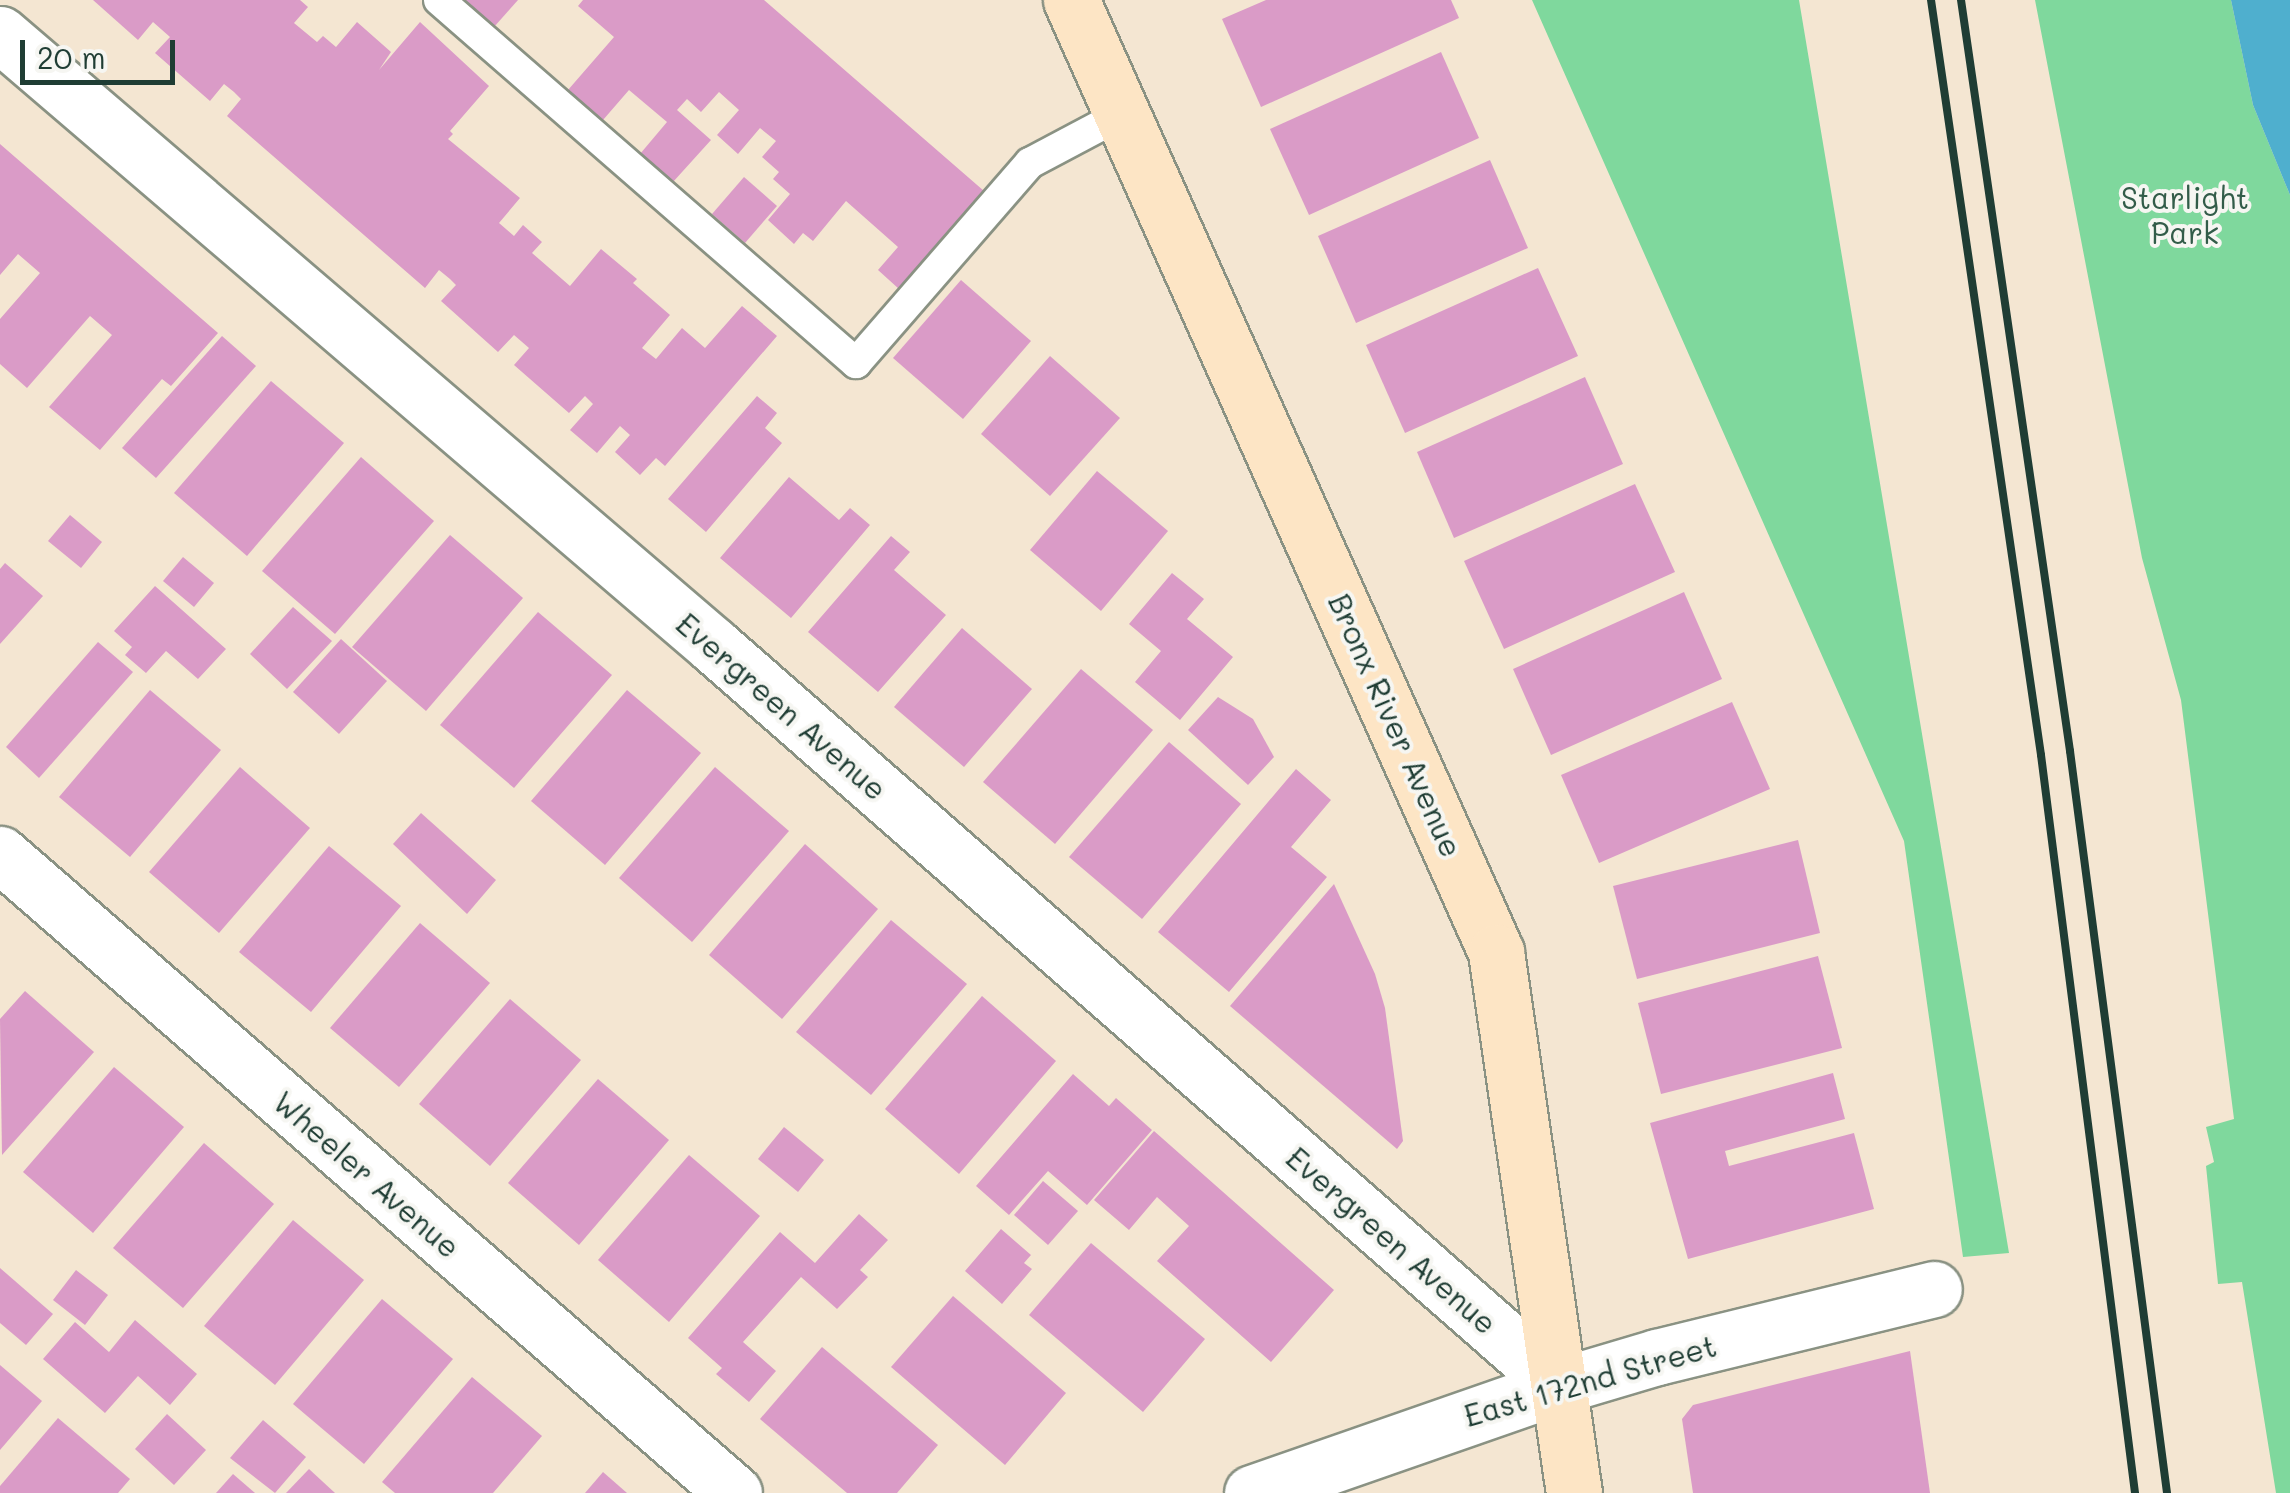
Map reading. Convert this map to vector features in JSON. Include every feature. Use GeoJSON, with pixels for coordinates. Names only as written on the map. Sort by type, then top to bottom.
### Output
{"type":"FeatureCollection","features":[{"type":"Feature","properties":{"kind":"main road","name":"Bronx River Avenue"},"geometry":{"type":"LineString","coordinates":[[1070,0],[1496,952],[1574,1493]]}},
{"type":"Feature","properties":{"kind":"street","name":"Evergreen Avenue"},"geometry":{"type":"LineString","coordinates":[[0,34],[729,659],[1559,1386]]}},
{"type":"Feature","properties":{"kind":"street","name":"Wheeler Avenue"},"geometry":{"type":"LineString","coordinates":[[0,854],[734,1493]]}},
{"type":"Feature","properties":{"kind":"street","name":"East 172nd Street"},"geometry":{"type":"LineString","coordinates":[[1252,1493],[1559,1386],[1656,1357],[1934,1289]]}},
{"type":"Feature","properties":{"kind":"lane"},"geometry":{"type":"LineString","coordinates":[[439,0],[856,363],[1030,163],[1122,114]]}},
{"type":"Feature","properties":{"kind":"green space"},"geometry":{"type":"Polygon","coordinates":[[[1532,0],[1799,0],[2009,1253],[1963,1257],[1904,841],[1532,0]]]}},
{"type":"Feature","properties":{"kind":"green space","name":"Starlight Park"},"geometry":{"type":"Polygon","coordinates":[[[2035,0],[2231,0],[2253,105],[2290,195],[2290,1493],[2276,1493],[2242,1282],[2218,1284],[2206,1166],[2214,1162],[2206,1127],[2234,1119],[2181,700],[2142,558],[2035,0]]]}},
{"type":"Feature","properties":{"kind":"water"},"geometry":{"type":"Polygon","coordinates":[[[2231,0],[2290,0],[2290,195],[2253,105],[2231,0]]]}},
{"type":"Feature","properties":{"kind":"building"},"geometry":{"type":"Polygon","coordinates":[[[93,0],[300,0],[308,7],[294,23],[317,42],[323,36],[336,47],[357,22],[391,52],[379,70],[420,22],[489,86],[450,131],[453,134],[448,139],[520,198],[499,223],[514,236],[523,225],[542,242],[532,253],[570,286],[601,249],[637,279],[633,283],[670,315],[642,348],[656,359],[682,328],[705,348],[742,306],[777,336],[665,466],[656,458],[640,475],[615,452],[630,435],[620,426],[597,453],[570,430],[593,404],[585,396],[569,413],[514,365],[529,348],[514,335],[498,352],[441,301],[456,285],[450,279],[439,270],[425,288],[227,116],[241,99],[234,92],[224,84],[210,101],[155,53],[170,37],[153,22],[138,40],[93,0]]]}},
{"type":"Feature","properties":{"kind":"building"},"geometry":{"type":"Polygon","coordinates":[[[462,0],[518,0],[494,27],[462,0]]]}},
{"type":"Feature","properties":{"kind":"building"},"geometry":{"type":"Polygon","coordinates":[[[583,0],[764,0],[984,191],[899,289],[878,270],[898,247],[846,201],[813,241],[803,233],[794,244],[768,220],[790,194],[773,179],[779,172],[762,157],[776,141],[760,128],[738,154],[717,135],[739,110],[719,92],[701,112],[687,99],[677,110],[711,140],[673,182],[640,154],[667,122],[629,90],[603,120],[568,90],[614,37],[578,6],[583,0]]]}},
{"type":"Feature","properties":{"kind":"building"},"geometry":{"type":"Polygon","coordinates":[[[1266,0],[1451,0],[1459,18],[1261,107],[1222,19],[1266,0]]]}},
{"type":"Feature","properties":{"kind":"building"},"geometry":{"type":"Polygon","coordinates":[[[1441,52],[1479,138],[1309,215],[1270,129],[1441,52]]]}},
{"type":"Feature","properties":{"kind":"building"},"geometry":{"type":"Polygon","coordinates":[[[0,144],[218,333],[171,386],[162,379],[100,450],[49,407],[112,335],[90,316],[27,388],[0,364],[0,319],[40,273],[18,254],[0,275],[0,144]]]}},
{"type":"Feature","properties":{"kind":"building"},"geometry":{"type":"Polygon","coordinates":[[[1490,160],[1528,248],[1356,323],[1318,236],[1490,160]]]}},
{"type":"Feature","properties":{"kind":"building"},"geometry":{"type":"Polygon","coordinates":[[[744,177],[777,206],[745,243],[712,214],[744,177]]]}},
{"type":"Feature","properties":{"kind":"building"},"geometry":{"type":"Polygon","coordinates":[[[1538,268],[1578,356],[1405,433],[1366,345],[1538,268]]]}},
{"type":"Feature","properties":{"kind":"building"},"geometry":{"type":"Polygon","coordinates":[[[961,280],[1031,341],[963,419],[893,358],[961,280]]]}},
{"type":"Feature","properties":{"kind":"building"},"geometry":{"type":"Polygon","coordinates":[[[222,336],[256,366],[156,478],[122,448],[222,336]]]}},
{"type":"Feature","properties":{"kind":"building"},"geometry":{"type":"Polygon","coordinates":[[[1050,356],[1120,418],[1050,496],[981,434],[1050,356]]]}},
{"type":"Feature","properties":{"kind":"building"},"geometry":{"type":"Polygon","coordinates":[[[1585,377],[1623,464],[1454,538],[1417,452],[1585,377]]]}},
{"type":"Feature","properties":{"kind":"building"},"geometry":{"type":"Polygon","coordinates":[[[271,381],[344,443],[247,556],[174,493],[271,381]]]}},
{"type":"Feature","properties":{"kind":"building"},"geometry":{"type":"Polygon","coordinates":[[[757,396],[777,413],[765,428],[782,443],[706,532],[668,499],[757,396]]]}},
{"type":"Feature","properties":{"kind":"building"},"geometry":{"type":"Polygon","coordinates":[[[361,457],[434,521],[335,634],[262,571],[361,457]]]}},
{"type":"Feature","properties":{"kind":"building"},"geometry":{"type":"Polygon","coordinates":[[[1097,471],[1168,531],[1101,611],[1030,550],[1097,471]]]}},
{"type":"Feature","properties":{"kind":"building"},"geometry":{"type":"Polygon","coordinates":[[[789,477],[839,520],[850,508],[870,525],[791,618],[720,558],[789,477]]]}},
{"type":"Feature","properties":{"kind":"building"},"geometry":{"type":"Polygon","coordinates":[[[1635,484],[1675,572],[1504,649],[1464,561],[1635,484]]]}},
{"type":"Feature","properties":{"kind":"building"},"geometry":{"type":"Polygon","coordinates":[[[70,515],[102,542],[81,568],[48,541],[70,515]]]}},
{"type":"Feature","properties":{"kind":"building"},"geometry":{"type":"Polygon","coordinates":[[[450,535],[523,598],[426,711],[352,647],[450,535]]]}},
{"type":"Feature","properties":{"kind":"building"},"geometry":{"type":"Polygon","coordinates":[[[891,536],[910,552],[894,570],[946,615],[878,692],[808,632],[891,536]]]}},
{"type":"Feature","properties":{"kind":"building"},"geometry":{"type":"Polygon","coordinates":[[[183,557],[214,583],[194,607],[163,581],[183,557]]]}},
{"type":"Feature","properties":{"kind":"building"},"geometry":{"type":"Polygon","coordinates":[[[5,563],[43,596],[0,644],[0,569],[5,563]]]}},
{"type":"Feature","properties":{"kind":"building"},"geometry":{"type":"Polygon","coordinates":[[[1172,573],[1204,599],[1187,619],[1233,657],[1180,720],[1135,682],[1161,651],[1129,624],[1172,573]]]}},
{"type":"Feature","properties":{"kind":"building"},"geometry":{"type":"Polygon","coordinates":[[[155,586],[226,649],[198,679],[166,651],[146,673],[125,655],[132,647],[114,631],[155,586]]]}},
{"type":"Feature","properties":{"kind":"building"},"geometry":{"type":"Polygon","coordinates":[[[1684,592],[1722,679],[1551,755],[1513,669],[1684,592]]]}},
{"type":"Feature","properties":{"kind":"building"},"geometry":{"type":"Polygon","coordinates":[[[293,607],[332,641],[287,689],[250,654],[293,607]]]}},
{"type":"Feature","properties":{"kind":"building"},"geometry":{"type":"Polygon","coordinates":[[[538,612],[612,675],[514,788],[440,725],[538,612]]]}},
{"type":"Feature","properties":{"kind":"building"},"geometry":{"type":"Polygon","coordinates":[[[962,628],[1032,689],[964,767],[894,707],[962,628]]]}},
{"type":"Feature","properties":{"kind":"building"},"geometry":{"type":"Polygon","coordinates":[[[341,639],[387,681],[339,734],[293,692],[341,639]]]}},
{"type":"Feature","properties":{"kind":"building"},"geometry":{"type":"Polygon","coordinates":[[[98,642],[133,672],[39,778],[6,747],[98,642]]]}},
{"type":"Feature","properties":{"kind":"building"},"geometry":{"type":"Polygon","coordinates":[[[1081,669],[1153,730],[1055,844],[983,782],[1081,669]]]}},
{"type":"Feature","properties":{"kind":"building"},"geometry":{"type":"Polygon","coordinates":[[[150,690],[221,750],[130,857],[59,797],[150,690]]]}},
{"type":"Feature","properties":{"kind":"building"},"geometry":{"type":"Polygon","coordinates":[[[627,690],[701,753],[605,865],[531,801],[627,690]]]}},
{"type":"Feature","properties":{"kind":"building"},"geometry":{"type":"Polygon","coordinates":[[[1218,697],[1253,719],[1274,757],[1248,785],[1188,730],[1218,697]]]}},
{"type":"Feature","properties":{"kind":"building"},"geometry":{"type":"Polygon","coordinates":[[[1732,702],[1770,789],[1599,863],[1561,775],[1732,702]]]}},
{"type":"Feature","properties":{"kind":"building"},"geometry":{"type":"Polygon","coordinates":[[[1169,742],[1241,804],[1142,919],[1069,857],[1169,742]]]}},
{"type":"Feature","properties":{"kind":"building"},"geometry":{"type":"Polygon","coordinates":[[[240,767],[310,828],[219,933],[149,872],[240,767]]]}},
{"type":"Feature","properties":{"kind":"building"},"geometry":{"type":"Polygon","coordinates":[[[715,767],[789,831],[692,942],[619,878],[715,767]]]}},
{"type":"Feature","properties":{"kind":"building"},"geometry":{"type":"Polygon","coordinates":[[[1296,769],[1331,800],[1291,847],[1327,877],[1229,992],[1158,932],[1296,769]]]}},
{"type":"Feature","properties":{"kind":"building"},"geometry":{"type":"Polygon","coordinates":[[[421,813],[496,880],[467,914],[393,844],[421,813]]]}},
{"type":"Feature","properties":{"kind":"building"},"geometry":{"type":"Polygon","coordinates":[[[1798,840],[1820,933],[1637,979],[1613,886],[1798,840]]]}},
{"type":"Feature","properties":{"kind":"building"},"geometry":{"type":"Polygon","coordinates":[[[805,844],[878,909],[782,1019],[709,955],[805,844]]]}},
{"type":"Feature","properties":{"kind":"building"},"geometry":{"type":"Polygon","coordinates":[[[329,846],[401,906],[311,1012],[239,952],[329,846]]]}},
{"type":"Feature","properties":{"kind":"building"},"geometry":{"type":"Polygon","coordinates":[[[1334,884],[1375,974],[1385,1008],[1403,1141],[1397,1149],[1230,1006],[1334,884]]]}},
{"type":"Feature","properties":{"kind":"building"},"geometry":{"type":"Polygon","coordinates":[[[891,920],[967,984],[871,1095],[796,1032],[891,920]]]}},
{"type":"Feature","properties":{"kind":"building"},"geometry":{"type":"Polygon","coordinates":[[[420,923],[490,983],[399,1087],[330,1028],[420,923]]]}},
{"type":"Feature","properties":{"kind":"building"},"geometry":{"type":"Polygon","coordinates":[[[1818,956],[1842,1048],[1661,1094],[1638,1003],[1818,956]]]}},
{"type":"Feature","properties":{"kind":"building"},"geometry":{"type":"Polygon","coordinates":[[[25,991],[94,1052],[2,1155],[0,1019],[25,991]]]}},
{"type":"Feature","properties":{"kind":"building"},"geometry":{"type":"Polygon","coordinates":[[[982,996],[1056,1061],[959,1174],[885,1109],[982,996]]]}},
{"type":"Feature","properties":{"kind":"building"},"geometry":{"type":"Polygon","coordinates":[[[510,999],[581,1060],[490,1166],[419,1104],[510,999]]]}},
{"type":"Feature","properties":{"kind":"building"},"geometry":{"type":"Polygon","coordinates":[[[114,1067],[184,1127],[93,1233],[23,1172],[114,1067]]]}},
{"type":"Feature","properties":{"kind":"building"},"geometry":{"type":"Polygon","coordinates":[[[1833,1073],[1845,1119],[1725,1151],[1729,1166],[1854,1133],[1874,1209],[1688,1259],[1650,1123],[1833,1073]]]}},
{"type":"Feature","properties":{"kind":"building"},"geometry":{"type":"Polygon","coordinates":[[[1073,1074],[1109,1106],[1116,1098],[1152,1130],[1087,1205],[1048,1171],[1009,1215],[976,1186],[1073,1074]]]}},
{"type":"Feature","properties":{"kind":"building"},"geometry":{"type":"Polygon","coordinates":[[[598,1079],[669,1140],[579,1245],[508,1183],[598,1079]]]}},
{"type":"Feature","properties":{"kind":"building"},"geometry":{"type":"Polygon","coordinates":[[[784,1127],[824,1160],[798,1192],[758,1159],[784,1127]]]}},
{"type":"Feature","properties":{"kind":"building"},"geometry":{"type":"Polygon","coordinates":[[[1154,1131],[1334,1290],[1271,1362],[1157,1261],[1189,1226],[1157,1197],[1129,1230],[1094,1200],[1154,1131]]]}},
{"type":"Feature","properties":{"kind":"building"},"geometry":{"type":"Polygon","coordinates":[[[204,1143],[274,1204],[183,1308],[113,1248],[204,1143]]]}},
{"type":"Feature","properties":{"kind":"building"},"geometry":{"type":"Polygon","coordinates":[[[689,1155],[760,1216],[669,1322],[598,1260],[689,1155]]]}},
{"type":"Feature","properties":{"kind":"building"},"geometry":{"type":"Polygon","coordinates":[[[1043,1181],[1078,1211],[1048,1245],[1014,1215],[1043,1181]]]}},
{"type":"Feature","properties":{"kind":"building"},"geometry":{"type":"Polygon","coordinates":[[[859,1214],[888,1240],[860,1270],[868,1277],[837,1309],[801,1277],[743,1342],[776,1371],[749,1402],[716,1374],[722,1368],[688,1338],[780,1232],[815,1263],[859,1214]]]}},
{"type":"Feature","properties":{"kind":"building"},"geometry":{"type":"Polygon","coordinates":[[[293,1220],[364,1280],[275,1385],[204,1326],[293,1220]]]}},
{"type":"Feature","properties":{"kind":"building"},"geometry":{"type":"Polygon","coordinates":[[[1001,1229],[1031,1255],[1024,1263],[1032,1269],[1002,1304],[965,1271],[1001,1229]]]}},
{"type":"Feature","properties":{"kind":"building"},"geometry":{"type":"Polygon","coordinates":[[[1091,1243],[1205,1339],[1143,1412],[1029,1315],[1091,1243]]]}},
{"type":"Feature","properties":{"kind":"building"},"geometry":{"type":"Polygon","coordinates":[[[0,1268],[53,1314],[26,1345],[0,1323],[0,1268]]]}},
{"type":"Feature","properties":{"kind":"building"},"geometry":{"type":"Polygon","coordinates":[[[76,1270],[108,1295],[85,1325],[53,1300],[76,1270]]]}},
{"type":"Feature","properties":{"kind":"building"},"geometry":{"type":"Polygon","coordinates":[[[953,1296],[1066,1393],[1005,1465],[891,1367],[953,1296]]]}},
{"type":"Feature","properties":{"kind":"building"},"geometry":{"type":"Polygon","coordinates":[[[382,1299],[453,1359],[364,1464],[293,1404],[382,1299]]]}},
{"type":"Feature","properties":{"kind":"building"},"geometry":{"type":"Polygon","coordinates":[[[135,1320],[197,1374],[170,1405],[138,1376],[105,1413],[43,1359],[75,1322],[109,1352],[135,1320]]]}},
{"type":"Feature","properties":{"kind":"building"},"geometry":{"type":"Polygon","coordinates":[[[822,1347],[938,1445],[897,1493],[847,1493],[760,1419],[822,1347]]]}},
{"type":"Feature","properties":{"kind":"building"},"geometry":{"type":"Polygon","coordinates":[[[1910,1351],[1930,1493],[1693,1493],[1682,1419],[1693,1405],[1910,1351]]]}},
{"type":"Feature","properties":{"kind":"building"},"geometry":{"type":"Polygon","coordinates":[[[0,1365],[42,1401],[0,1450],[0,1365]]]}},
{"type":"Feature","properties":{"kind":"building"},"geometry":{"type":"Polygon","coordinates":[[[472,1377],[542,1436],[493,1493],[395,1493],[382,1482],[472,1377]]]}},
{"type":"Feature","properties":{"kind":"building"},"geometry":{"type":"Polygon","coordinates":[[[167,1414],[206,1450],[174,1485],[135,1449],[167,1414]]]}},
{"type":"Feature","properties":{"kind":"building"},"geometry":{"type":"Polygon","coordinates":[[[58,1418],[130,1479],[118,1493],[0,1493],[0,1486],[58,1418]]]}},
{"type":"Feature","properties":{"kind":"building"},"geometry":{"type":"Polygon","coordinates":[[[263,1420],[306,1457],[275,1493],[230,1458],[263,1420]]]}},
{"type":"Feature","properties":{"kind":"building"},"geometry":{"type":"Polygon","coordinates":[[[309,1469],[335,1493],[286,1493],[309,1469]]]}},
{"type":"Feature","properties":{"kind":"building"},"geometry":{"type":"Polygon","coordinates":[[[603,1472],[627,1493],[585,1493],[603,1472]]]}},
{"type":"Feature","properties":{"kind":"building"},"geometry":{"type":"Polygon","coordinates":[[[233,1474],[255,1493],[216,1493],[233,1474]]]}},
{"type":"Feature","properties":{"kind":"railway"},"geometry":{"type":"LineString","coordinates":[[1931,0],[2041,755],[2135,1493]]}},
{"type":"Feature","properties":{"kind":"railway"},"geometry":{"type":"LineString","coordinates":[[1961,0],[2070,751],[2167,1493]]}}]}
